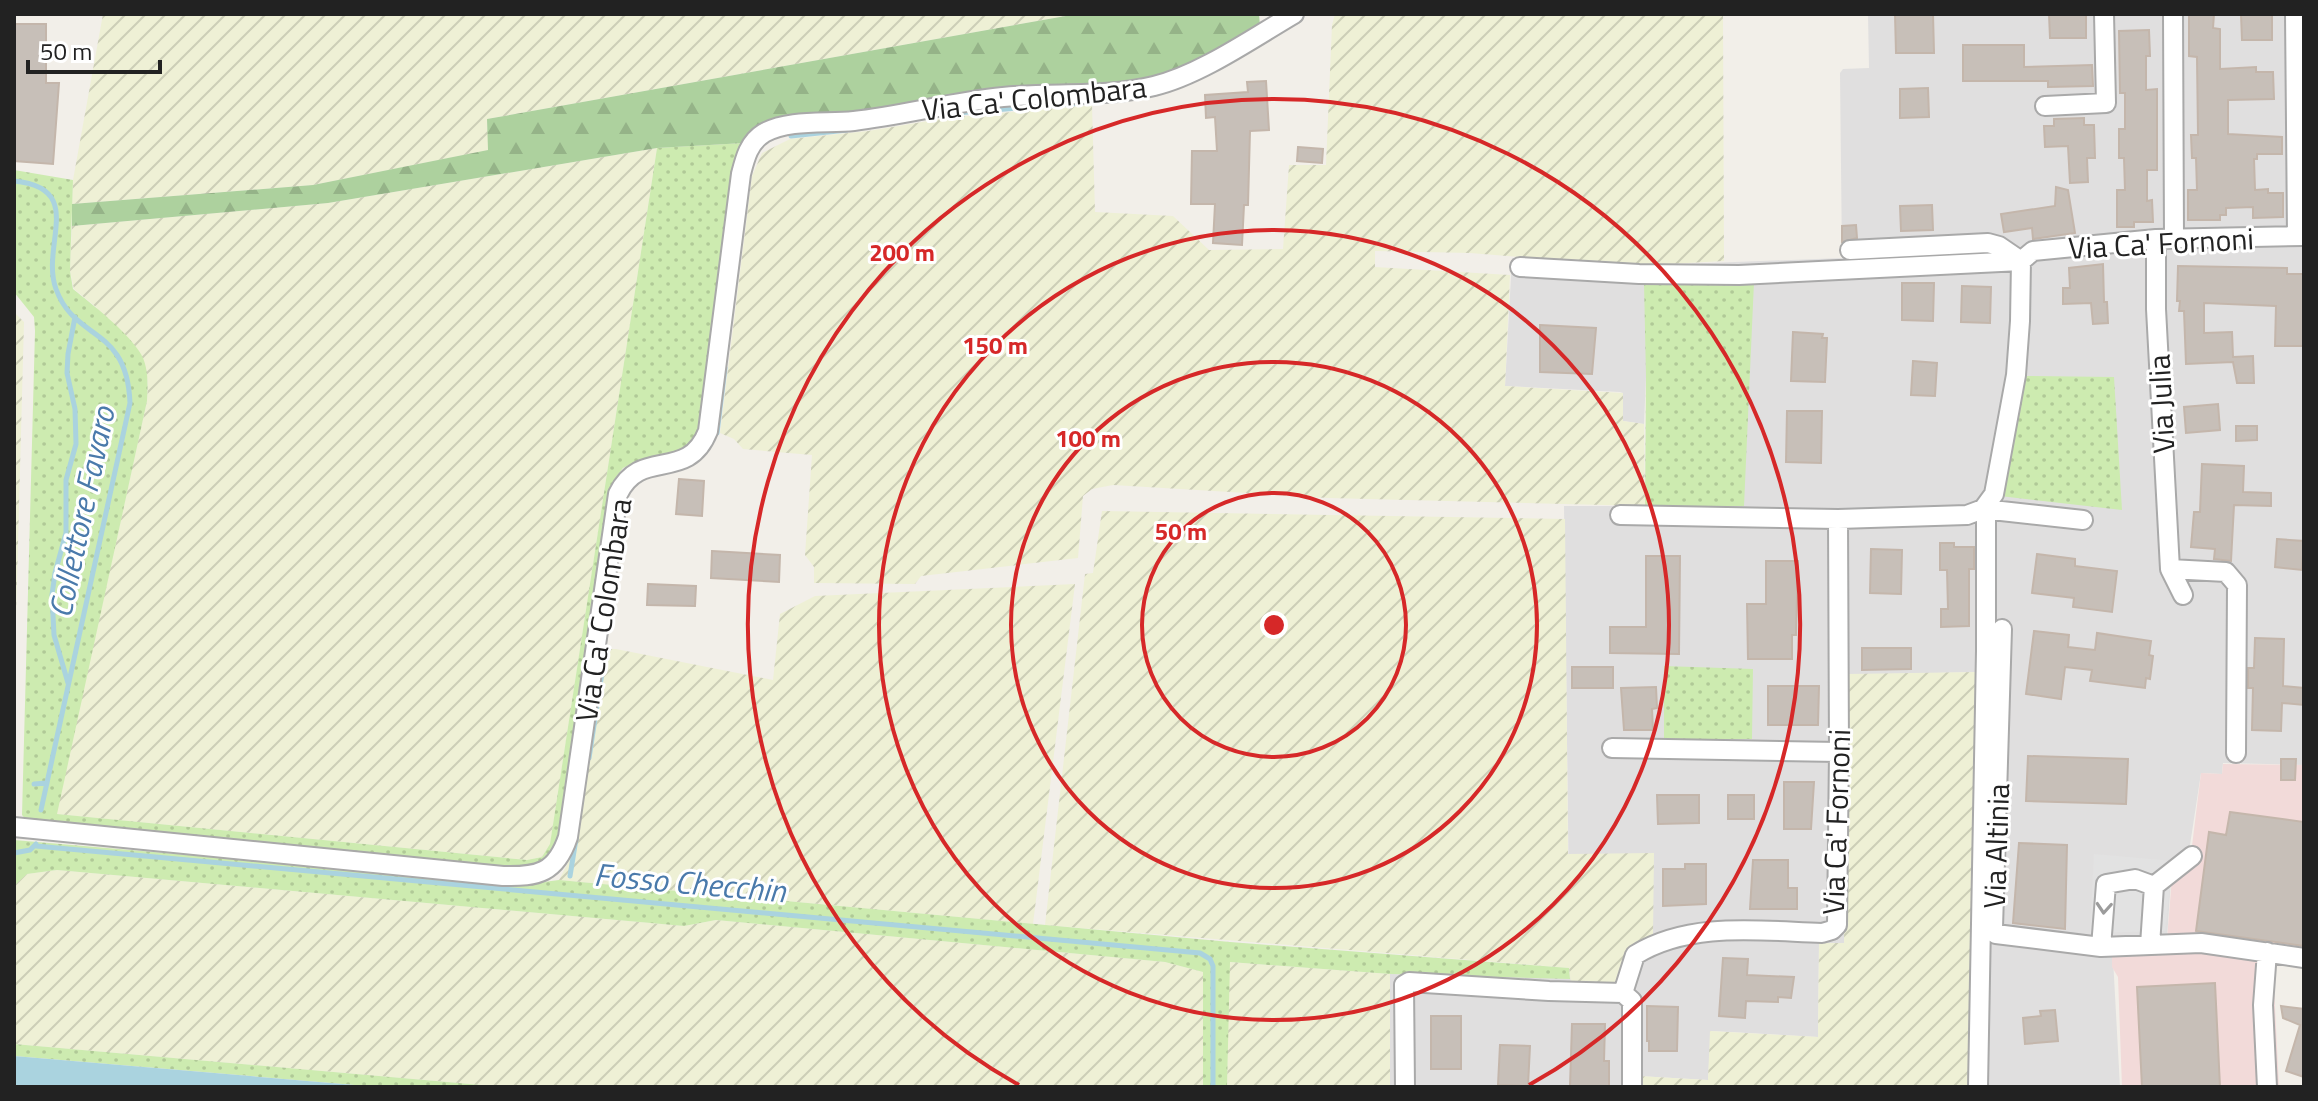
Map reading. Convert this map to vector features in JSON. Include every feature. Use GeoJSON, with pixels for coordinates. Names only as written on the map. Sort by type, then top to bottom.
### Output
{"type":"FeatureCollection","features":[{"type":"Feature","properties":{"kind":"street","name":"Via Ca' Colombara"},"geometry":{"type":"LineString","coordinates":[[21,827],[503,876],[534,875],[546,870],[563,852],[568,837],[618,494],[624,481],[634,472],[682,461],[693,454],[702,445],[708,431],[741,174],[750,147],[757,138],[779,127],[869,119],[980,99],[1118,92],[1151,87],[1185,76],[1294,14]]}},
{"type":"Feature","properties":{"kind":"street"},"geometry":{"type":"LineString","coordinates":[[2045,106],[2106,103],[2104,14]]}},
{"type":"Feature","properties":{"kind":"street","name":"Via Julia"},"geometry":{"type":"LineString","coordinates":[[2173,14],[2165,239],[2156,309],[2170,569],[2183,595]]}},
{"type":"Feature","properties":{"kind":"street"},"geometry":{"type":"LineString","coordinates":[[2295,14],[2300,236]]}},
{"type":"Feature","properties":{"kind":"street","name":"Via Ca' Fornoni"},"geometry":{"type":"LineString","coordinates":[[1520,267],[1690,275],[2021,261],[2033,251],[2165,239],[2300,236]]}},
{"type":"Feature","properties":{"kind":"street"},"geometry":{"type":"LineString","coordinates":[[1850,250],[1988,243],[1999,246],[2021,261],[2016,375],[1994,494],[1983,509]]}},
{"type":"Feature","properties":{"kind":"street"},"geometry":{"type":"LineString","coordinates":[[1978,1087],[1986,651],[1986,518],[1983,509]]}},
{"type":"Feature","properties":{"kind":"street"},"geometry":{"type":"LineString","coordinates":[[1620,515],[1838,519],[1956,515],[1983,509],[2083,520]]}},
{"type":"Feature","properties":{"kind":"street","name":"Via Ca' Fornoni"},"geometry":{"type":"LineString","coordinates":[[1623,993],[1635,955],[1659,943],[1724,930],[1822,933],[1837,925],[1838,519]]}},
{"type":"Feature","properties":{"kind":"street"},"geometry":{"type":"LineString","coordinates":[[2170,569],[2226,572],[2237,585],[2236,753]]}},
{"type":"Feature","properties":{"kind":"street","name":"Via Altinia"},"geometry":{"type":"LineString","coordinates":[[2002,629],[1993,928],[1996,934],[2101,947],[2201,943],[2304,958]]}},
{"type":"Feature","properties":{"kind":"street"},"geometry":{"type":"LineString","coordinates":[[1612,748],[1839,752]]}},
{"type":"Feature","properties":{"kind":"street"},"geometry":{"type":"LineString","coordinates":[[2150,945],[2154,886],[2192,856]]}},
{"type":"Feature","properties":{"kind":"street"},"geometry":{"type":"LineString","coordinates":[[2101,947],[2106,884],[2135,879],[2154,886]]}},
{"type":"Feature","properties":{"kind":"street"},"geometry":{"type":"LineString","coordinates":[[2267,952],[2263,1005],[2267,1087]]}},
{"type":"Feature","properties":{"kind":"street"},"geometry":{"type":"LineString","coordinates":[[1405,1087],[1404,985],[1409,982],[1623,993],[1632,1001],[1632,1087]]}},
{"type":"Feature","properties":{"kind":"shaded area"},"geometry":{"type":"Polygon","coordinates":[[[1868,14],[2304,14],[2304,765],[2223,763],[2222,774],[2201,773],[2190,845],[2172,866],[2167,938],[2112,940],[2120,1087],[1972,1087],[1981,672],[1847,675],[1844,943],[1819,944],[1818,1037],[1711,1031],[1708,1080],[1638,1076],[1637,1087],[1390,1087],[1390,974],[1570,978],[1564,506],[1744,506],[1646,377],[1644,424],[1623,421],[1623,393],[1620,392],[1505,386],[1512,258],[1632,266],[1842,258],[1840,73],[1843,69],[1869,68],[1868,14]]]}},
{"type":"Feature","properties":{"kind":"shaded area"},"geometry":{"type":"Polygon","coordinates":[[[2223,764],[2304,765],[2304,947],[2272,947],[2279,1087],[2122,1087],[2118,977],[2112,967],[2112,941],[2167,939],[2173,865],[2192,846],[2201,773],[2222,774],[2223,764]]]}},
{"type":"Feature","properties":{"kind":"shaded area"},"geometry":{"type":"Polygon","coordinates":[[[2094,854],[2173,861],[2165,931],[2090,933],[2094,854]]]}},
{"type":"Feature","properties":{"kind":"green space"},"geometry":{"type":"Polygon","coordinates":[[[103,14],[1077,14],[487,119],[489,150],[313,185],[72,204],[73,180],[103,14]]]}},
{"type":"Feature","properties":{"kind":"green space"},"geometry":{"type":"Polygon","coordinates":[[[1077,14],[1259,14],[1260,26],[1183,69],[1149,82],[947,101],[744,143],[657,148],[328,203],[72,226],[72,204],[313,185],[488,150],[487,119],[1077,14]]]}},
{"type":"Feature","properties":{"kind":"green space"},"geometry":{"type":"Polygon","coordinates":[[[1335,14],[1723,14],[1724,261],[1632,266],[1470,253],[1375,251],[1375,267],[1510,275],[1505,386],[1623,393],[1623,421],[1644,424],[1645,506],[1328,498],[1113,485],[1092,489],[1083,496],[1078,558],[921,576],[915,584],[814,583],[814,567],[805,555],[812,455],[743,449],[734,439],[720,433],[752,176],[762,153],[790,139],[868,131],[946,118],[1092,105],[1095,212],[1173,216],[1209,250],[1283,249],[1289,165],[1326,165],[1335,14]]]}},
{"type":"Feature","properties":{"kind":"green space"},"geometry":{"type":"Polygon","coordinates":[[[744,143],[706,417],[697,442],[671,457],[631,464],[616,477],[563,836],[554,858],[524,871],[27,821],[22,815],[35,331],[34,317],[14,292],[14,170],[73,180],[70,271],[73,289],[133,343],[145,362],[147,375],[147,401],[57,814],[527,860],[542,857],[550,844],[657,148],[744,143]]]}},
{"type":"Feature","properties":{"kind":"green space"},"geometry":{"type":"Polygon","coordinates":[[[657,148],[550,845],[542,857],[527,860],[56,814],[147,401],[148,383],[146,370],[96,307],[74,289],[70,271],[72,226],[328,203],[657,148]]]}},
{"type":"Feature","properties":{"kind":"green space"},"geometry":{"type":"Polygon","coordinates":[[[1754,282],[1744,506],[1645,506],[1644,283],[1754,282]]]}},
{"type":"Feature","properties":{"kind":"green space"},"geometry":{"type":"Polygon","coordinates":[[[14,312],[24,322],[14,692],[14,312]]]}},
{"type":"Feature","properties":{"kind":"green space"},"geometry":{"type":"Polygon","coordinates":[[[2024,376],[2114,377],[2122,510],[2000,496],[2016,430],[2024,376]]]}},
{"type":"Feature","properties":{"kind":"green space"},"geometry":{"type":"Polygon","coordinates":[[[1102,511],[1565,519],[1568,854],[1654,853],[1653,935],[1628,949],[1617,982],[1612,985],[1571,984],[1569,968],[1045,925],[1085,574],[1093,573],[1102,511]]]}},
{"type":"Feature","properties":{"kind":"green space"},"geometry":{"type":"Polygon","coordinates":[[[1075,584],[1033,924],[559,880],[572,855],[601,649],[616,649],[773,680],[780,614],[815,596],[1075,584]]]}},
{"type":"Feature","properties":{"kind":"green space"},"geometry":{"type":"Polygon","coordinates":[[[1664,666],[1753,669],[1752,739],[1664,739],[1664,666]]]}},
{"type":"Feature","properties":{"kind":"green space"},"geometry":{"type":"Polygon","coordinates":[[[1979,672],[1971,1087],[1637,1087],[1638,1076],[1708,1080],[1710,1031],[1818,1037],[1819,943],[1844,943],[1847,674],[1979,672]]]}},
{"type":"Feature","properties":{"kind":"green space"},"geometry":{"type":"Polygon","coordinates":[[[14,840],[528,884],[559,880],[1230,942],[1569,968],[1570,979],[1390,974],[1230,962],[1227,1087],[1203,1087],[1203,972],[1165,962],[716,920],[684,926],[57,870],[27,874],[14,886],[14,840]]]}},
{"type":"Feature","properties":{"kind":"green space"},"geometry":{"type":"Polygon","coordinates":[[[57,870],[684,926],[716,920],[1165,962],[1203,972],[1203,1087],[504,1087],[14,1044],[14,884],[27,874],[57,870]]]}},
{"type":"Feature","properties":{"kind":"green space"},"geometry":{"type":"Polygon","coordinates":[[[1229,962],[1390,974],[1390,1087],[1227,1087],[1229,962]]]}},
{"type":"Feature","properties":{"kind":"green space"},"geometry":{"type":"Polygon","coordinates":[[[14,1044],[504,1087],[378,1087],[14,1056],[14,1044]]]}},
{"type":"Feature","properties":{"kind":"water"},"geometry":{"type":"Polygon","coordinates":[[[14,1056],[378,1087],[14,1086],[14,1056]]]}},
{"type":"Feature","properties":{"kind":"building"},"geometry":{"type":"Polygon","coordinates":[[[1895,14],[1933,14],[1934,53],[1896,53],[1895,14]]]}},
{"type":"Feature","properties":{"kind":"building"},"geometry":{"type":"Polygon","coordinates":[[[2049,14],[2086,14],[2086,38],[2050,38],[2049,14]]]}},
{"type":"Feature","properties":{"kind":"building"},"geometry":{"type":"Polygon","coordinates":[[[2189,14],[2214,14],[2213,28],[2220,29],[2220,69],[2256,67],[2256,72],[2273,72],[2274,99],[2228,100],[2228,134],[2282,137],[2282,154],[2257,154],[2257,159],[2254,159],[2255,190],[2283,193],[2283,217],[2253,218],[2253,207],[2226,208],[2226,215],[2220,215],[2220,220],[2188,220],[2188,190],[2197,190],[2196,158],[2192,158],[2191,135],[2198,135],[2197,57],[2189,56],[2189,14]]]}},
{"type":"Feature","properties":{"kind":"building"},"geometry":{"type":"Polygon","coordinates":[[[2241,14],[2272,14],[2272,40],[2242,40],[2241,14]]]}},
{"type":"Feature","properties":{"kind":"building"},"geometry":{"type":"Polygon","coordinates":[[[14,24],[46,24],[46,83],[59,83],[53,164],[14,161],[14,24]]]}},
{"type":"Feature","properties":{"kind":"building"},"geometry":{"type":"Polygon","coordinates":[[[2149,30],[2146,90],[2157,89],[2157,170],[2147,170],[2147,201],[2152,200],[2153,222],[2134,222],[2134,227],[2117,227],[2117,190],[2125,190],[2124,158],[2119,158],[2119,129],[2125,129],[2125,93],[2120,93],[2119,31],[2149,30]]]}},
{"type":"Feature","properties":{"kind":"building"},"geometry":{"type":"Polygon","coordinates":[[[1963,45],[2024,45],[2024,67],[2092,65],[2093,86],[2048,87],[2048,81],[1963,81],[1963,45]]]}},
{"type":"Feature","properties":{"kind":"building"},"geometry":{"type":"Polygon","coordinates":[[[1266,81],[1269,130],[1250,131],[1248,205],[1244,205],[1242,245],[1213,243],[1215,204],[1191,204],[1192,151],[1217,151],[1215,117],[1206,118],[1205,95],[1248,92],[1247,82],[1266,81]]]}},
{"type":"Feature","properties":{"kind":"building"},"geometry":{"type":"Polygon","coordinates":[[[1928,88],[1929,117],[1900,118],[1900,89],[1928,88]]]}},
{"type":"Feature","properties":{"kind":"building"},"geometry":{"type":"Polygon","coordinates":[[[2084,118],[2084,125],[2094,125],[2095,158],[2087,158],[2088,182],[2070,183],[2068,146],[2045,147],[2044,126],[2054,126],[2054,119],[2084,118]]]}},
{"type":"Feature","properties":{"kind":"building"},"geometry":{"type":"Polygon","coordinates":[[[1298,147],[1323,149],[1322,163],[1297,161],[1298,147]]]}},
{"type":"Feature","properties":{"kind":"building"},"geometry":{"type":"Polygon","coordinates":[[[2056,187],[2068,190],[2075,233],[2033,239],[2032,228],[2004,232],[2001,214],[2055,206],[2056,187]]]}},
{"type":"Feature","properties":{"kind":"building"},"geometry":{"type":"Polygon","coordinates":[[[1932,205],[1933,230],[1901,231],[1900,206],[1932,205]]]}},
{"type":"Feature","properties":{"kind":"building"},"geometry":{"type":"Polygon","coordinates":[[[1856,225],[1857,238],[1842,242],[1842,226],[1856,225]]]}},
{"type":"Feature","properties":{"kind":"building"},"geometry":{"type":"Polygon","coordinates":[[[2103,264],[2108,323],[2093,324],[2091,303],[2063,304],[2063,288],[2070,288],[2069,268],[2103,264]]]}},
{"type":"Feature","properties":{"kind":"building"},"geometry":{"type":"Polygon","coordinates":[[[2178,266],[2287,268],[2287,274],[2304,274],[2303,346],[2275,346],[2276,306],[2204,303],[2204,333],[2232,332],[2233,357],[2253,356],[2254,383],[2237,383],[2233,362],[2186,364],[2184,311],[2179,311],[2180,301],[2177,301],[2178,266]]]}},
{"type":"Feature","properties":{"kind":"building"},"geometry":{"type":"Polygon","coordinates":[[[1902,283],[1934,283],[1933,321],[1902,320],[1902,283]]]}},
{"type":"Feature","properties":{"kind":"building"},"geometry":{"type":"Polygon","coordinates":[[[1962,286],[1991,287],[1990,323],[1961,322],[1962,286]]]}},
{"type":"Feature","properties":{"kind":"building"},"geometry":{"type":"Polygon","coordinates":[[[1540,325],[1596,328],[1592,374],[1540,372],[1540,325]]]}},
{"type":"Feature","properties":{"kind":"building"},"geometry":{"type":"Polygon","coordinates":[[[1793,332],[1823,334],[1822,338],[1827,338],[1825,382],[1791,381],[1793,332]]]}},
{"type":"Feature","properties":{"kind":"building"},"geometry":{"type":"Polygon","coordinates":[[[1913,361],[1937,363],[1935,396],[1911,395],[1913,361]]]}},
{"type":"Feature","properties":{"kind":"building"},"geometry":{"type":"Polygon","coordinates":[[[2218,404],[2220,430],[2186,433],[2184,407],[2218,404]]]}},
{"type":"Feature","properties":{"kind":"building"},"geometry":{"type":"Polygon","coordinates":[[[1787,411],[1822,411],[1821,463],[1786,462],[1787,411]]]}},
{"type":"Feature","properties":{"kind":"building"},"geometry":{"type":"Polygon","coordinates":[[[2236,426],[2257,426],[2257,440],[2236,441],[2236,426]]]}},
{"type":"Feature","properties":{"kind":"building"},"geometry":{"type":"Polygon","coordinates":[[[2202,464],[2244,466],[2243,492],[2271,493],[2271,506],[2234,505],[2231,561],[2214,559],[2215,549],[2191,547],[2194,512],[2200,512],[2202,464]]]}},
{"type":"Feature","properties":{"kind":"building"},"geometry":{"type":"Polygon","coordinates":[[[679,479],[704,481],[702,516],[676,514],[679,479]]]}},
{"type":"Feature","properties":{"kind":"building"},"geometry":{"type":"Polygon","coordinates":[[[2277,539],[2304,541],[2302,570],[2275,567],[2277,539]]]}},
{"type":"Feature","properties":{"kind":"building"},"geometry":{"type":"Polygon","coordinates":[[[1940,543],[1974,547],[1974,569],[1969,569],[1969,626],[1941,627],[1941,609],[1948,609],[1947,570],[1940,570],[1940,543]]]}},
{"type":"Feature","properties":{"kind":"building"},"geometry":{"type":"Polygon","coordinates":[[[1871,549],[1902,550],[1901,594],[1870,593],[1871,549]]]}},
{"type":"Feature","properties":{"kind":"building"},"geometry":{"type":"Polygon","coordinates":[[[712,551],[780,555],[779,582],[711,578],[712,551]]]}},
{"type":"Feature","properties":{"kind":"building"},"geometry":{"type":"Polygon","coordinates":[[[2037,554],[2075,559],[2075,566],[2117,571],[2112,612],[2073,607],[2074,598],[2032,593],[2037,554]]]}},
{"type":"Feature","properties":{"kind":"building"},"geometry":{"type":"Polygon","coordinates":[[[1646,556],[1680,556],[1679,654],[1610,653],[1610,627],[1646,627],[1646,556]]]}},
{"type":"Feature","properties":{"kind":"building"},"geometry":{"type":"Polygon","coordinates":[[[1766,561],[1798,561],[1796,635],[1792,635],[1792,659],[1748,659],[1747,604],[1766,604],[1766,561]]]}},
{"type":"Feature","properties":{"kind":"building"},"geometry":{"type":"Polygon","coordinates":[[[648,584],[696,586],[695,606],[647,605],[648,584]]]}},
{"type":"Feature","properties":{"kind":"building"},"geometry":{"type":"Polygon","coordinates":[[[2034,631],[2069,635],[2068,647],[2095,650],[2097,633],[2151,641],[2150,679],[2146,678],[2145,688],[2090,681],[2092,670],[2065,667],[2061,699],[2026,694],[2034,631]]]}},
{"type":"Feature","properties":{"kind":"building"},"geometry":{"type":"Polygon","coordinates":[[[2255,638],[2284,639],[2283,686],[2304,688],[2304,705],[2282,703],[2281,731],[2252,730],[2253,688],[2248,688],[2248,668],[2254,668],[2255,638]]]}},
{"type":"Feature","properties":{"kind":"building"},"geometry":{"type":"Polygon","coordinates":[[[1862,648],[1911,648],[1911,669],[1862,670],[1862,648]]]}},
{"type":"Feature","properties":{"kind":"building"},"geometry":{"type":"Polygon","coordinates":[[[1572,667],[1613,667],[1613,688],[1572,688],[1572,667]]]}},
{"type":"Feature","properties":{"kind":"building"},"geometry":{"type":"Polygon","coordinates":[[[1768,686],[1819,686],[1818,725],[1768,725],[1768,686]]]}},
{"type":"Feature","properties":{"kind":"building"},"geometry":{"type":"Polygon","coordinates":[[[1656,687],[1657,708],[1652,709],[1653,730],[1624,730],[1621,688],[1656,687]]]}},
{"type":"Feature","properties":{"kind":"building"},"geometry":{"type":"Polygon","coordinates":[[[2028,756],[2128,759],[2126,804],[2026,801],[2028,756]]]}},
{"type":"Feature","properties":{"kind":"building"},"geometry":{"type":"Polygon","coordinates":[[[2281,759],[2296,759],[2295,780],[2281,780],[2281,759]]]}},
{"type":"Feature","properties":{"kind":"building"},"geometry":{"type":"Polygon","coordinates":[[[1784,782],[1814,782],[1811,829],[1784,829],[1784,782]]]}},
{"type":"Feature","properties":{"kind":"building"},"geometry":{"type":"Polygon","coordinates":[[[1657,795],[1699,795],[1699,823],[1658,824],[1657,795]]]}},
{"type":"Feature","properties":{"kind":"building"},"geometry":{"type":"Polygon","coordinates":[[[1728,795],[1754,795],[1754,819],[1728,819],[1728,795]]]}},
{"type":"Feature","properties":{"kind":"building"},"geometry":{"type":"Polygon","coordinates":[[[2230,812],[2304,822],[2304,946],[2196,931],[2209,832],[2226,835],[2230,812]]]}},
{"type":"Feature","properties":{"kind":"building"},"geometry":{"type":"Polygon","coordinates":[[[2019,843],[2067,845],[2065,929],[2013,923],[2019,843]]]}},
{"type":"Feature","properties":{"kind":"building"},"geometry":{"type":"Polygon","coordinates":[[[1753,860],[1788,860],[1788,888],[1797,888],[1797,909],[1750,909],[1753,860]]]}},
{"type":"Feature","properties":{"kind":"building"},"geometry":{"type":"Polygon","coordinates":[[[1685,864],[1706,864],[1706,904],[1663,906],[1663,869],[1685,869],[1685,864]]]}},
{"type":"Feature","properties":{"kind":"building"},"geometry":{"type":"Polygon","coordinates":[[[1723,958],[1748,959],[1747,975],[1794,977],[1791,998],[1778,997],[1778,1002],[1746,1001],[1745,1018],[1719,1016],[1723,958]]]}},
{"type":"Feature","properties":{"kind":"building"},"geometry":{"type":"Polygon","coordinates":[[[2215,983],[2220,1087],[2142,1087],[2137,987],[2215,983]]]}},
{"type":"Feature","properties":{"kind":"building"},"geometry":{"type":"Polygon","coordinates":[[[1647,1006],[1678,1007],[1677,1051],[1649,1051],[1647,1006]]]}},
{"type":"Feature","properties":{"kind":"building"},"geometry":{"type":"Polygon","coordinates":[[[2281,1006],[2304,1009],[2304,1077],[2286,1071],[2300,1025],[2283,1018],[2281,1006]]]}},
{"type":"Feature","properties":{"kind":"building"},"geometry":{"type":"Polygon","coordinates":[[[2055,1010],[2058,1041],[2025,1044],[2023,1018],[2041,1016],[2040,1011],[2055,1010]]]}},
{"type":"Feature","properties":{"kind":"building"},"geometry":{"type":"Polygon","coordinates":[[[1431,1016],[1461,1016],[1461,1069],[1431,1069],[1431,1016]]]}},
{"type":"Feature","properties":{"kind":"building"},"geometry":{"type":"Polygon","coordinates":[[[1572,1024],[1605,1024],[1604,1061],[1609,1061],[1609,1087],[1570,1087],[1572,1024]]]}},
{"type":"Feature","properties":{"kind":"building"},"geometry":{"type":"Polygon","coordinates":[[[1500,1045],[1530,1046],[1528,1086],[1498,1085],[1500,1045]]]}},
{"type":"Feature","properties":{"kind":"waterway"},"geometry":{"type":"LineString","coordinates":[[944,114],[1082,103]]}},
{"type":"Feature","properties":{"kind":"waterway"},"geometry":{"type":"LineString","coordinates":[[791,136],[847,130]]}},
{"type":"Feature","properties":{"kind":"waterway","name":"Collettore Favaro"},"geometry":{"type":"LineString","coordinates":[[14,181],[36,186],[49,195],[55,207],[53,272],[56,289],[75,318],[110,347],[120,360],[127,378],[130,403],[41,810]]}},
{"type":"Feature","properties":{"kind":"waterway"},"geometry":{"type":"LineString","coordinates":[[68,683],[54,635],[52,595],[66,533],[66,480],[76,444],[75,409],[67,373],[75,317]]}},
{"type":"Feature","properties":{"kind":"waterway"},"geometry":{"type":"LineString","coordinates":[[717,433],[725,368]]}},
{"type":"Feature","properties":{"kind":"waterway"},"geometry":{"type":"LineString","coordinates":[[609,624],[614,585]]}},
{"type":"Feature","properties":{"kind":"waterway"},"geometry":{"type":"LineString","coordinates":[[589,758],[605,653]]}},
{"type":"Feature","properties":{"kind":"waterway"},"geometry":{"type":"LineString","coordinates":[[34,784],[47,783]]}},
{"type":"Feature","properties":{"kind":"waterway"},"geometry":{"type":"LineString","coordinates":[[570,876],[576,839]]}},
{"type":"Feature","properties":{"kind":"waterway","name":"Collettore Favaro"},"geometry":{"type":"LineString","coordinates":[[14,853],[30,850],[36,844]]}},
{"type":"Feature","properties":{"kind":"waterway","name":"Fosso Checchin"},"geometry":{"type":"LineString","coordinates":[[36,846],[1200,953],[1210,959],[1213,966],[1213,1087]]}}]}
